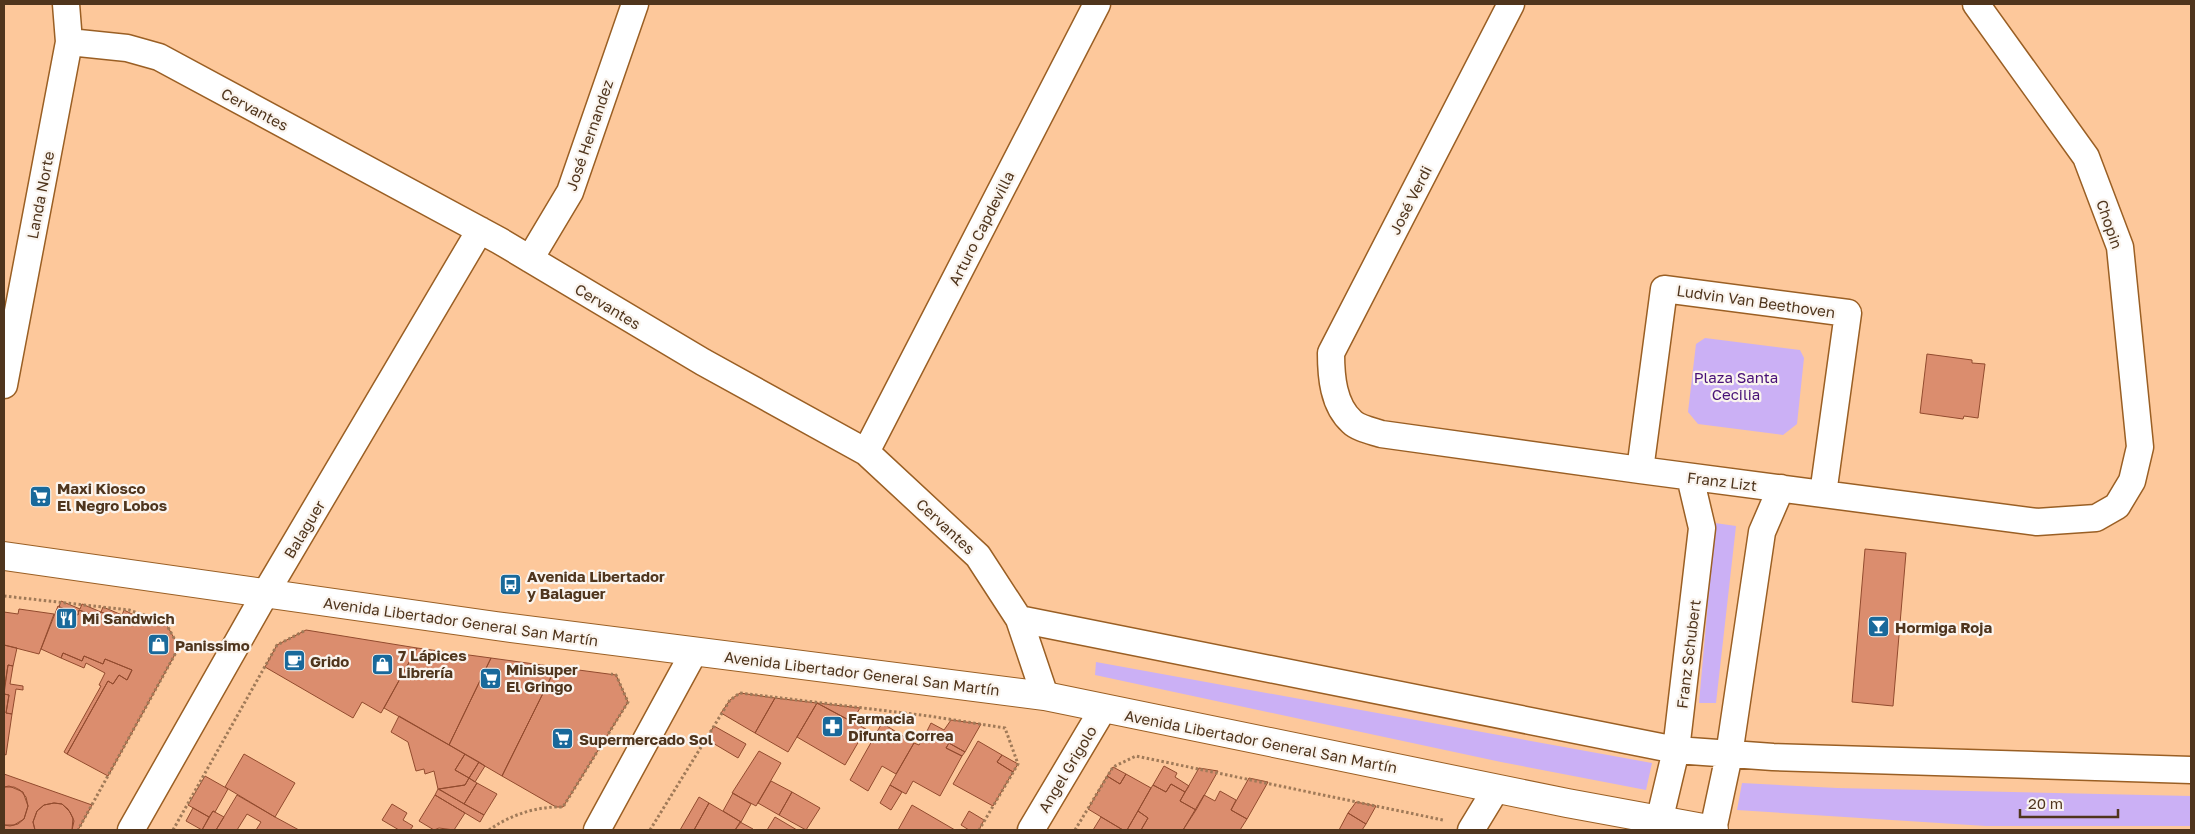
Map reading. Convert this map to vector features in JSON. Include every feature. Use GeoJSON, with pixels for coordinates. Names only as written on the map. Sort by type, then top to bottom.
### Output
{"type":"FeatureCollection","features":[{"type":"Feature","properties":{"kind":"main road","name":"Avenida Libertador General San Martín"},"geometry":{"type":"LineString","coordinates":[[4,556],[265,594],[694,652],[1045,696],[1496,789],[1659,825],[1714,830]]}},
{"type":"Feature","properties":{"kind":"street","name":"Landa Norte"},"geometry":{"type":"LineString","coordinates":[[4,385],[69,42],[66,4]]}},
{"type":"Feature","properties":{"kind":"street","name":"José Hernandez"},"geometry":{"type":"LineString","coordinates":[[530,259],[570,192],[635,4]]}},
{"type":"Feature","properties":{"kind":"street","name":"José Verdi"},"geometry":{"type":"LineString","coordinates":[[1338,401],[1331,376],[1331,353],[1511,4]]}},
{"type":"Feature","properties":{"kind":"street","name":"Chopin"},"geometry":{"type":"LineString","coordinates":[[1976,4],[2086,157],[2120,247],[2140,447],[2132,481],[2117,506]]}},
{"type":"Feature","properties":{"kind":"street","name":"Arturo Capdevilla"},"geometry":{"type":"LineString","coordinates":[[866,452],[1095,5]]}},
{"type":"Feature","properties":{"kind":"street","name":"Cervantes"},"geometry":{"type":"LineString","coordinates":[[69,42],[127,48],[159,57],[480,230],[703,362],[866,452],[978,556],[1019,619],[1045,696]]}},
{"type":"Feature","properties":{"kind":"street","name":"Balaguer"},"geometry":{"type":"LineString","coordinates":[[131,830],[265,594],[480,230]]}},
{"type":"Feature","properties":{"kind":"street","name":"Ludvin Van Beethoven"},"geometry":{"type":"LineString","coordinates":[[1640,470],[1664,289],[1848,313],[1824,494]]}},
{"type":"Feature","properties":{"kind":"street","name":"Franz Lizt"},"geometry":{"type":"LineString","coordinates":[[1338,401],[1352,423],[1381,434],[1690,477],[2037,522],[2096,518],[2117,506]]}},
{"type":"Feature","properties":{"kind":"street","name":"Franz Schubert"},"geometry":{"type":"LineString","coordinates":[[1659,825],[1676,750],[1702,528],[1690,477]]}},
{"type":"Feature","properties":{"kind":"street"},"geometry":{"type":"LineString","coordinates":[[1714,830],[1729,755],[1762,532],[1782,488]]}},
{"type":"Feature","properties":{"kind":"street"},"geometry":{"type":"LineString","coordinates":[[1019,619],[1676,750],[1729,755],[2191,770]]}},
{"type":"Feature","properties":{"kind":"street"},"geometry":{"type":"LineString","coordinates":[[597,830],[694,652]]}},
{"type":"Feature","properties":{"kind":"street","name":"Angel Grigolo"},"geometry":{"type":"LineString","coordinates":[[1031,830],[1103,709]]}},
{"type":"Feature","properties":{"kind":"street"},"geometry":{"type":"LineString","coordinates":[[1472,829],[1496,789]]}},
{"type":"Feature","properties":{"kind":"path"},"geometry":{"type":"LineString","coordinates":[[4,596],[129,610],[165,622],[179,648],[78,830]]}},
{"type":"Feature","properties":{"kind":"path"},"geometry":{"type":"LineString","coordinates":[[173,830],[276,645],[306,630],[315,632]]}},
{"type":"Feature","properties":{"kind":"path"},"geometry":{"type":"LineString","coordinates":[[489,830],[522,813],[563,807],[628,702],[616,675],[607,674]]}},
{"type":"Feature","properties":{"kind":"path"},"geometry":{"type":"LineString","coordinates":[[650,830],[730,700],[740,693],[930,716],[1005,728],[1018,764],[979,830]]}},
{"type":"Feature","properties":{"kind":"path"},"geometry":{"type":"LineString","coordinates":[[1075,830],[1113,767],[1136,756],[1472,829]]}},
{"type":"Feature","properties":{"kind":"green space","name":"Plaza Santa Cecilia"},"geometry":{"type":"Polygon","coordinates":[[[1705,338],[1800,350],[1804,358],[1797,424],[1783,435],[1698,424],[1688,412],[1696,344],[1705,338]]]}},
{"type":"Feature","properties":{"kind":"green space"},"geometry":{"type":"Polygon","coordinates":[[[1715,523],[1736,526],[1716,703],[1699,703],[1715,523]]]}},
{"type":"Feature","properties":{"kind":"green space"},"geometry":{"type":"Polygon","coordinates":[[[1096,662],[1652,763],[1646,790],[1501,762],[1095,675],[1096,662]]]}},
{"type":"Feature","properties":{"kind":"green space"},"geometry":{"type":"Polygon","coordinates":[[[1742,783],[1837,788],[2191,796],[2191,826],[1986,826],[1737,810],[1742,783]]]}},
{"type":"Feature","properties":{"kind":"building"},"geometry":{"type":"Polygon","coordinates":[[[1927,354],[1972,360],[1972,363],[1985,364],[1978,418],[1964,416],[1963,419],[1920,413],[1927,354]]]}},
{"type":"Feature","properties":{"kind":"building","name":"Hormiga Roja"},"geometry":{"type":"Polygon","coordinates":[[[1865,549],[1906,553],[1893,706],[1852,702],[1865,549]]]}},
{"type":"Feature","properties":{"kind":"building"},"geometry":{"type":"Polygon","coordinates":[[[61,601],[80,609],[82,604],[101,612],[98,617],[79,610],[78,615],[59,607],[61,601]]]}},
{"type":"Feature","properties":{"kind":"building"},"geometry":{"type":"Polygon","coordinates":[[[58,606],[78,615],[79,610],[98,617],[101,612],[120,620],[122,615],[140,624],[142,619],[165,622],[179,647],[108,776],[67,754],[108,681],[113,684],[119,675],[127,680],[132,670],[105,659],[103,664],[84,656],[82,661],[63,653],[61,658],[41,649],[58,606]]]}},
{"type":"Feature","properties":{"kind":"building"},"geometry":{"type":"Polygon","coordinates":[[[103,607],[122,615],[120,620],[101,612],[103,607]]]}},
{"type":"Feature","properties":{"kind":"building"},"geometry":{"type":"Polygon","coordinates":[[[19,609],[54,614],[39,654],[4,645],[4,612],[18,614],[19,609]]]}},
{"type":"Feature","properties":{"kind":"building"},"geometry":{"type":"Polygon","coordinates":[[[124,610],[142,619],[140,624],[122,615],[124,610]]]}},
{"type":"Feature","properties":{"kind":"building"},"geometry":{"type":"Polygon","coordinates":[[[306,630],[417,648],[381,713],[362,702],[353,718],[265,667],[277,645],[306,630]]]}},
{"type":"Feature","properties":{"kind":"building"},"geometry":{"type":"Polygon","coordinates":[[[4,645],[17,648],[13,666],[8,665],[4,690],[4,645]]]}},
{"type":"Feature","properties":{"kind":"building"},"geometry":{"type":"Polygon","coordinates":[[[417,648],[491,658],[449,745],[384,708],[417,648]]]}},
{"type":"Feature","properties":{"kind":"building"},"geometry":{"type":"Polygon","coordinates":[[[63,653],[82,661],[84,656],[103,664],[105,659],[132,670],[127,680],[119,675],[113,684],[108,681],[67,754],[64,752],[101,686],[99,685],[105,673],[86,663],[84,668],[61,658],[63,653]]]}},
{"type":"Feature","properties":{"kind":"building"},"geometry":{"type":"Polygon","coordinates":[[[491,658],[556,667],[502,776],[449,745],[491,658]]]}},
{"type":"Feature","properties":{"kind":"building"},"geometry":{"type":"Polygon","coordinates":[[[8,665],[13,666],[10,684],[23,686],[23,690],[16,689],[12,714],[6,713],[9,695],[4,694],[8,665]]]}},
{"type":"Feature","properties":{"kind":"building","name":"Supermercado Sol"},"geometry":{"type":"Polygon","coordinates":[[[556,667],[616,675],[628,702],[563,807],[556,807],[502,776],[556,667]]]}},
{"type":"Feature","properties":{"kind":"building"},"geometry":{"type":"Polygon","coordinates":[[[740,693],[775,698],[755,733],[721,713],[730,700],[740,693]]]}},
{"type":"Feature","properties":{"kind":"building"},"geometry":{"type":"Polygon","coordinates":[[[4,694],[9,695],[6,713],[12,714],[6,755],[4,754],[4,694]]]}},
{"type":"Feature","properties":{"kind":"building"},"geometry":{"type":"Polygon","coordinates":[[[775,698],[817,703],[788,752],[755,733],[775,698]]]}},
{"type":"Feature","properties":{"kind":"building"},"geometry":{"type":"Polygon","coordinates":[[[817,703],[866,729],[845,765],[797,737],[817,703]]]}},
{"type":"Feature","properties":{"kind":"building"},"geometry":{"type":"Polygon","coordinates":[[[817,703],[860,708],[852,722],[817,703]]]}},
{"type":"Feature","properties":{"kind":"building"},"geometry":{"type":"Polygon","coordinates":[[[399,716],[465,754],[455,770],[469,778],[465,785],[438,789],[434,771],[425,774],[424,769],[416,771],[408,742],[391,732],[399,716]]]}},
{"type":"Feature","properties":{"kind":"building"},"geometry":{"type":"Polygon","coordinates":[[[951,720],[981,724],[965,752],[927,731],[931,723],[944,730],[951,720]]]}},
{"type":"Feature","properties":{"kind":"building"},"geometry":{"type":"Polygon","coordinates":[[[882,723],[914,743],[896,774],[882,766],[868,791],[850,780],[882,723]]]}},
{"type":"Feature","properties":{"kind":"building"},"geometry":{"type":"Polygon","coordinates":[[[714,726],[746,744],[738,758],[706,739],[714,726]]]}},
{"type":"Feature","properties":{"kind":"building"},"geometry":{"type":"Polygon","coordinates":[[[927,731],[949,743],[946,748],[962,756],[940,796],[913,781],[906,794],[890,785],[914,743],[919,745],[927,731]]]}},
{"type":"Feature","properties":{"kind":"building"},"geometry":{"type":"Polygon","coordinates":[[[978,741],[1002,755],[997,762],[1013,772],[993,806],[953,784],[978,741]]]}},
{"type":"Feature","properties":{"kind":"building"},"geometry":{"type":"Polygon","coordinates":[[[949,743],[965,752],[962,756],[946,748],[949,743]]]}},
{"type":"Feature","properties":{"kind":"building"},"geometry":{"type":"Polygon","coordinates":[[[759,751],[781,763],[756,806],[732,793],[759,751]]]}},
{"type":"Feature","properties":{"kind":"building"},"geometry":{"type":"Polygon","coordinates":[[[244,754],[295,783],[275,817],[225,787],[244,754]]]}},
{"type":"Feature","properties":{"kind":"building"},"geometry":{"type":"Polygon","coordinates":[[[465,754],[479,762],[469,778],[455,770],[465,754]]]}},
{"type":"Feature","properties":{"kind":"building"},"geometry":{"type":"Polygon","coordinates":[[[1002,755],[1018,764],[1013,772],[997,762],[1002,755]]]}},
{"type":"Feature","properties":{"kind":"building"},"geometry":{"type":"Polygon","coordinates":[[[479,762],[485,766],[475,782],[469,778],[479,762]]]}},
{"type":"Feature","properties":{"kind":"building"},"geometry":{"type":"Polygon","coordinates":[[[1164,766],[1177,773],[1175,777],[1189,786],[1185,792],[1171,784],[1166,792],[1153,785],[1164,766]]]}},
{"type":"Feature","properties":{"kind":"building"},"geometry":{"type":"Polygon","coordinates":[[[1113,767],[1126,774],[1120,784],[1107,776],[1113,767]]]}},
{"type":"Feature","properties":{"kind":"building"},"geometry":{"type":"Polygon","coordinates":[[[1199,768],[1218,771],[1196,810],[1180,801],[1199,768]]]}},
{"type":"Feature","properties":{"kind":"building"},"geometry":{"type":"Polygon","coordinates":[[[4,774],[92,805],[78,830],[72,830],[73,818],[68,809],[62,804],[54,803],[44,805],[37,811],[33,822],[35,830],[4,830],[4,825],[14,825],[24,819],[28,806],[26,797],[20,790],[14,787],[4,787],[4,774]]]}},
{"type":"Feature","properties":{"kind":"building"},"geometry":{"type":"Polygon","coordinates":[[[1126,774],[1151,788],[1127,830],[1123,830],[1088,809],[1107,776],[1120,784],[1126,774]]]}},
{"type":"Feature","properties":{"kind":"building"},"geometry":{"type":"Polygon","coordinates":[[[205,776],[228,789],[215,812],[213,811],[209,817],[188,805],[205,776]]]}},
{"type":"Feature","properties":{"kind":"building"},"geometry":{"type":"Polygon","coordinates":[[[469,778],[477,783],[464,804],[439,789],[465,785],[469,778]]]}},
{"type":"Feature","properties":{"kind":"building"},"geometry":{"type":"Polygon","coordinates":[[[1249,778],[1268,782],[1247,819],[1231,810],[1249,778]]]}},
{"type":"Feature","properties":{"kind":"building"},"geometry":{"type":"Polygon","coordinates":[[[771,781],[792,792],[779,815],[758,803],[771,781]]]}},
{"type":"Feature","properties":{"kind":"building"},"geometry":{"type":"Polygon","coordinates":[[[477,783],[497,794],[484,815],[464,804],[477,783]]]}},
{"type":"Feature","properties":{"kind":"building"},"geometry":{"type":"Polygon","coordinates":[[[1171,784],[1185,792],[1180,801],[1196,810],[1183,830],[1141,830],[1148,818],[1138,811],[1151,788],[1153,785],[1166,792],[1171,784]]]}},
{"type":"Feature","properties":{"kind":"building"},"geometry":{"type":"Polygon","coordinates":[[[890,785],[902,792],[891,810],[880,803],[890,785]]]}},
{"type":"Feature","properties":{"kind":"building"},"geometry":{"type":"Polygon","coordinates":[[[9,786],[23,792],[28,806],[24,819],[18,824],[10,826],[4,825],[4,787],[9,786]]]}},
{"type":"Feature","properties":{"kind":"building"},"geometry":{"type":"Polygon","coordinates":[[[438,789],[484,815],[480,822],[435,795],[438,789]]]}},
{"type":"Feature","properties":{"kind":"building"},"geometry":{"type":"Polygon","coordinates":[[[1220,791],[1236,800],[1231,810],[1247,819],[1240,830],[1183,830],[1204,795],[1215,801],[1220,791]]]}},
{"type":"Feature","properties":{"kind":"building"},"geometry":{"type":"Polygon","coordinates":[[[792,792],[820,808],[806,830],[779,815],[792,792]]]}},
{"type":"Feature","properties":{"kind":"building"},"geometry":{"type":"Polygon","coordinates":[[[733,793],[751,804],[741,822],[723,811],[733,793]]]}},
{"type":"Feature","properties":{"kind":"building"},"geometry":{"type":"Polygon","coordinates":[[[237,795],[299,830],[256,830],[261,822],[247,814],[237,830],[216,830],[237,795]]]}},
{"type":"Feature","properties":{"kind":"building"},"geometry":{"type":"Polygon","coordinates":[[[435,795],[465,813],[454,830],[439,828],[434,830],[419,821],[435,795]]]}},
{"type":"Feature","properties":{"kind":"building"},"geometry":{"type":"Polygon","coordinates":[[[699,797],[709,803],[694,830],[680,830],[699,797]]]}},
{"type":"Feature","properties":{"kind":"building"},"geometry":{"type":"Polygon","coordinates":[[[1356,802],[1376,806],[1366,824],[1348,813],[1356,802]]]}},
{"type":"Feature","properties":{"kind":"building"},"geometry":{"type":"Polygon","coordinates":[[[709,803],[741,822],[735,830],[694,830],[709,803]]]}},
{"type":"Feature","properties":{"kind":"building"},"geometry":{"type":"Polygon","coordinates":[[[62,804],[70,812],[74,821],[72,830],[35,830],[33,822],[37,811],[44,805],[62,804]]]}},
{"type":"Feature","properties":{"kind":"building"},"geometry":{"type":"Polygon","coordinates":[[[392,804],[407,813],[403,820],[413,826],[410,830],[399,830],[382,820],[392,804]]]}},
{"type":"Feature","properties":{"kind":"building"},"geometry":{"type":"Polygon","coordinates":[[[912,805],[955,830],[898,830],[912,805]]]}},
{"type":"Feature","properties":{"kind":"building"},"geometry":{"type":"Polygon","coordinates":[[[193,808],[209,817],[202,830],[186,821],[193,808]]]}},
{"type":"Feature","properties":{"kind":"building"},"geometry":{"type":"Polygon","coordinates":[[[213,811],[224,817],[216,830],[202,830],[213,811]]]}},
{"type":"Feature","properties":{"kind":"building"},"geometry":{"type":"Polygon","coordinates":[[[969,811],[984,820],[979,830],[969,830],[961,825],[969,811]]]}},
{"type":"Feature","properties":{"kind":"building"},"geometry":{"type":"Polygon","coordinates":[[[1138,811],[1148,818],[1141,830],[1127,830],[1138,811]]]}},
{"type":"Feature","properties":{"kind":"building"},"geometry":{"type":"Polygon","coordinates":[[[1348,813],[1366,824],[1362,830],[1339,830],[1348,813]]]}},
{"type":"Feature","properties":{"kind":"building"},"geometry":{"type":"Polygon","coordinates":[[[775,817],[797,830],[767,830],[775,817]]]}},
{"type":"Feature","properties":{"kind":"building"},"geometry":{"type":"Polygon","coordinates":[[[1101,817],[1123,830],[1093,830],[1101,817]]]}},
{"type":"Feature","properties":{"kind":"building"},"geometry":{"type":"Polygon","coordinates":[[[740,822],[753,829],[735,830],[740,822]]]}},
{"type":"Feature","properties":{"kind":"place","name":"Maxi Kiosco El Negro Lobos"},"geometry":{"type":"Point","coordinates":[41,497]}},
{"type":"Feature","properties":{"kind":"place","name":"Avenida Libertador y Balaguer"},"geometry":{"type":"Point","coordinates":[511,585]}},
{"type":"Feature","properties":{"kind":"place","name":"Mi Sandwich"},"geometry":{"type":"Point","coordinates":[66,618]}},
{"type":"Feature","properties":{"kind":"place","name":"Hormiga Roja"},"geometry":{"type":"Point","coordinates":[1879,627]}},
{"type":"Feature","properties":{"kind":"place","name":"Panissimo"},"geometry":{"type":"Point","coordinates":[159,645]}},
{"type":"Feature","properties":{"kind":"place","name":"Grido"},"geometry":{"type":"Point","coordinates":[294,661]}},
{"type":"Feature","properties":{"kind":"place","name":"7 Lápices Librería"},"geometry":{"type":"Point","coordinates":[382,664]}},
{"type":"Feature","properties":{"kind":"place","name":"Minisuper El Gringo"},"geometry":{"type":"Point","coordinates":[490,678]}},
{"type":"Feature","properties":{"kind":"place","name":"Farmacia Difunta Correa"},"geometry":{"type":"Point","coordinates":[832,727]}},
{"type":"Feature","properties":{"kind":"place","name":"Supermercado Sol"},"geometry":{"type":"Point","coordinates":[563,739]}}]}
